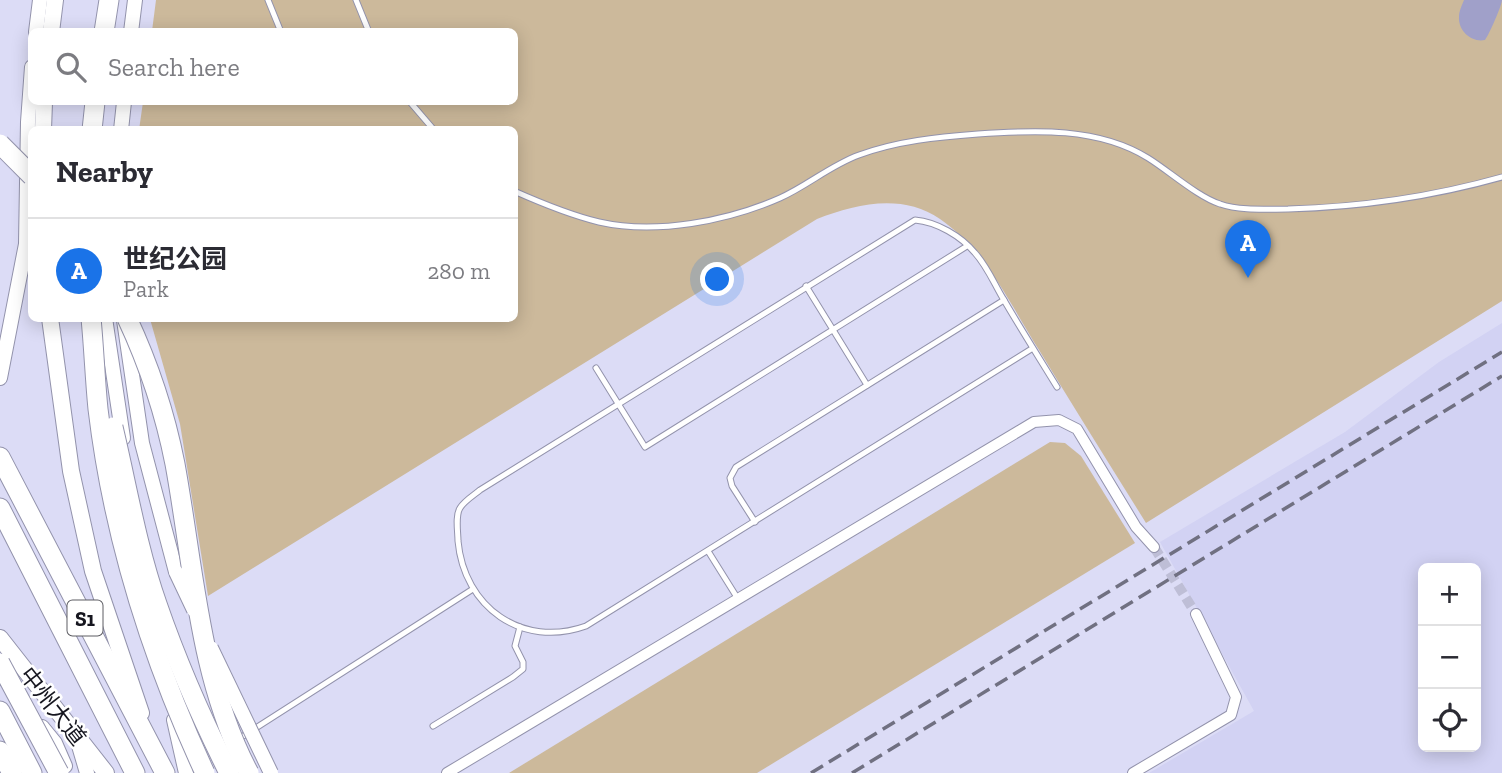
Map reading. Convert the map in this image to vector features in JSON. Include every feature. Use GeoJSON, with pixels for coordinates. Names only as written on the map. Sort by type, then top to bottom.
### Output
{"type":"FeatureCollection","features":[{"type":"Feature","properties":{"kind":"highway"},"geometry":{"type":"LineString","coordinates":[[105,28],[109,0]]}},
{"type":"Feature","properties":{"kind":"highway"},"geometry":{"type":"LineString","coordinates":[[92,126],[95,105]]}},
{"type":"Feature","properties":{"kind":"highway"},"geometry":{"type":"LineString","coordinates":[[0,144],[28,172]]}},
{"type":"Feature","properties":{"kind":"highway"},"geometry":{"type":"LineString","coordinates":[[91,322],[98,409],[112,491],[131,575],[177,710],[205,773]]}},
{"type":"Feature","properties":{"kind":"highway"},"geometry":{"type":"LineString","coordinates":[[127,322],[153,379],[164,416],[208,661],[231,736],[249,773]]}},
{"type":"Feature","properties":{"kind":"highway"},"geometry":{"type":"LineString","coordinates":[[94,354],[157,605],[229,773]]}},
{"type":"Feature","properties":{"kind":"highway","name":"S1"},"geometry":{"type":"LineString","coordinates":[[2,461],[166,773]]}},
{"type":"Feature","properties":{"kind":"highway","name":"S1"},"geometry":{"type":"LineString","coordinates":[[0,508],[135,773]]}},
{"type":"Feature","properties":{"kind":"highway","name":"中州大道"},"geometry":{"type":"LineString","coordinates":[[0,663],[59,773]]}},
{"type":"Feature","properties":{"kind":"highway"},"geometry":{"type":"LineString","coordinates":[[0,711],[32,773]]}},
{"type":"Feature","properties":{"kind":"highway"},"geometry":{"type":"LineString","coordinates":[[0,751],[12,773]]}},
{"type":"Feature","properties":{"kind":"main road"},"geometry":{"type":"LineString","coordinates":[[52,28],[55,0]]}},
{"type":"Feature","properties":{"kind":"main road"},"geometry":{"type":"LineString","coordinates":[[43,126],[44,105]]}},
{"type":"Feature","properties":{"kind":"main road"},"geometry":{"type":"LineString","coordinates":[[51,322],[71,471],[93,571],[139,708],[166,773]]}},
{"type":"Feature","properties":{"kind":"main road","name":"中州大道"},"geometry":{"type":"LineString","coordinates":[[0,638],[106,773]]}},
{"type":"Feature","properties":{"kind":"street"},"geometry":{"type":"LineString","coordinates":[[36,28],[40,0]]}},
{"type":"Feature","properties":{"kind":"street"},"geometry":{"type":"LineString","coordinates":[[132,28],[135,0]]}},
{"type":"Feature","properties":{"kind":"street"},"geometry":{"type":"LineString","coordinates":[[0,378],[26,244],[29,105]]}},
{"type":"Feature","properties":{"kind":"street"},"geometry":{"type":"LineString","coordinates":[[121,126],[124,105]]}},
{"type":"Feature","properties":{"kind":"street"},"geometry":{"type":"LineString","coordinates":[[106,322],[145,584],[186,772]]}},
{"type":"Feature","properties":{"kind":"street"},"geometry":{"type":"LineString","coordinates":[[126,322],[142,443],[176,572],[271,773]]}},
{"type":"Feature","properties":{"kind":"street"},"geometry":{"type":"LineString","coordinates":[[447,773],[1034,422],[1059,420],[1077,429],[1136,527],[1154,547]]}},
{"type":"Feature","properties":{"kind":"street"},"geometry":{"type":"LineString","coordinates":[[1133,773],[1231,715],[1236,703],[1230,681],[1196,614]]}},
{"type":"Feature","properties":{"kind":"street"},"geometry":{"type":"LineString","coordinates":[[0,673],[55,743],[70,773]]}},
{"type":"Feature","properties":{"kind":"street"},"geometry":{"type":"LineString","coordinates":[[76,735],[88,773]]}},
{"type":"Feature","properties":{"kind":"lane"},"geometry":{"type":"LineString","coordinates":[[268,0],[279,28]]}},
{"type":"Feature","properties":{"kind":"lane"},"geometry":{"type":"LineString","coordinates":[[356,0],[367,28]]}},
{"type":"Feature","properties":{"kind":"lane"},"geometry":{"type":"LineString","coordinates":[[413,105],[431,126]]}},
{"type":"Feature","properties":{"kind":"lane"},"geometry":{"type":"LineString","coordinates":[[518,193],[578,216],[611,224],[649,226],[708,221],[743,213],[781,198],[842,162],[870,151],[926,139],[1027,131],[1064,133],[1124,146],[1147,157],[1215,202],[1241,208],[1298,209],[1364,204],[1431,196],[1502,177]]}},
{"type":"Feature","properties":{"kind":"lane"},"geometry":{"type":"LineString","coordinates":[[1034,348],[586,626],[568,632],[548,634],[526,631],[504,619],[481,600],[464,569],[459,551],[460,509],[480,489],[915,220],[936,225],[976,253],[1034,348],[1057,387]]}},
{"type":"Feature","properties":{"kind":"lane"},"geometry":{"type":"LineString","coordinates":[[596,368],[645,447],[968,246]]}},
{"type":"Feature","properties":{"kind":"lane"},"geometry":{"type":"LineString","coordinates":[[806,286],[867,385]]}},
{"type":"Feature","properties":{"kind":"lane"},"geometry":{"type":"LineString","coordinates":[[755,522],[732,486],[730,478],[736,467],[1004,300]]}},
{"type":"Feature","properties":{"kind":"lane"},"geometry":{"type":"LineString","coordinates":[[708,551],[738,599]]}},
{"type":"Feature","properties":{"kind":"lane"},"geometry":{"type":"LineString","coordinates":[[233,742],[473,589]]}},
{"type":"Feature","properties":{"kind":"lane"},"geometry":{"type":"LineString","coordinates":[[433,726],[513,677],[523,668],[523,662],[514,646],[520,627]]}},
{"type":"Feature","properties":{"kind":"lane"},"geometry":{"type":"LineString","coordinates":[[186,772],[221,749]]}},
{"type":"Feature","properties":{"kind":"shaded area"},"geometry":{"type":"Polygon","coordinates":[[[156,0],[1502,0],[1502,301],[1146,523],[1007,297],[971,246],[940,219],[910,206],[879,204],[847,209],[817,219],[208,596],[180,424],[151,322],[518,322],[518,126],[140,126],[143,105],[518,105],[518,28],[152,28],[156,0]]]}},
{"type":"Feature","properties":{"kind":"shaded area"},"geometry":{"type":"Polygon","coordinates":[[[1464,0],[1502,0],[1485,40],[1475,40],[1463,31],[1459,15],[1464,0]]]}},
{"type":"Feature","properties":{"kind":"shaded area"},"geometry":{"type":"Polygon","coordinates":[[[1502,323],[1502,773],[1149,773],[1254,711],[1160,542],[1345,432],[1439,362],[1502,323]]]}},
{"type":"Feature","properties":{"kind":"shaded area"},"geometry":{"type":"Polygon","coordinates":[[[1050,442],[1065,443],[1081,456],[1135,543],[757,773],[509,773],[1050,442]]]}},
{"type":"Feature","properties":{"kind":"tunnel"},"geometry":{"type":"LineString","coordinates":[[1154,547],[1196,614]]}},
{"type":"Feature","properties":{"kind":"railway"},"geometry":{"type":"LineString","coordinates":[[811,773],[1502,352]]}},
{"type":"Feature","properties":{"kind":"railway"},"geometry":{"type":"LineString","coordinates":[[852,773],[1502,376]]}},
{"type":"Feature","properties":{"kind":"place","name":"世纪公园"},"geometry":{"type":"Point","coordinates":[1248,278]}}]}
